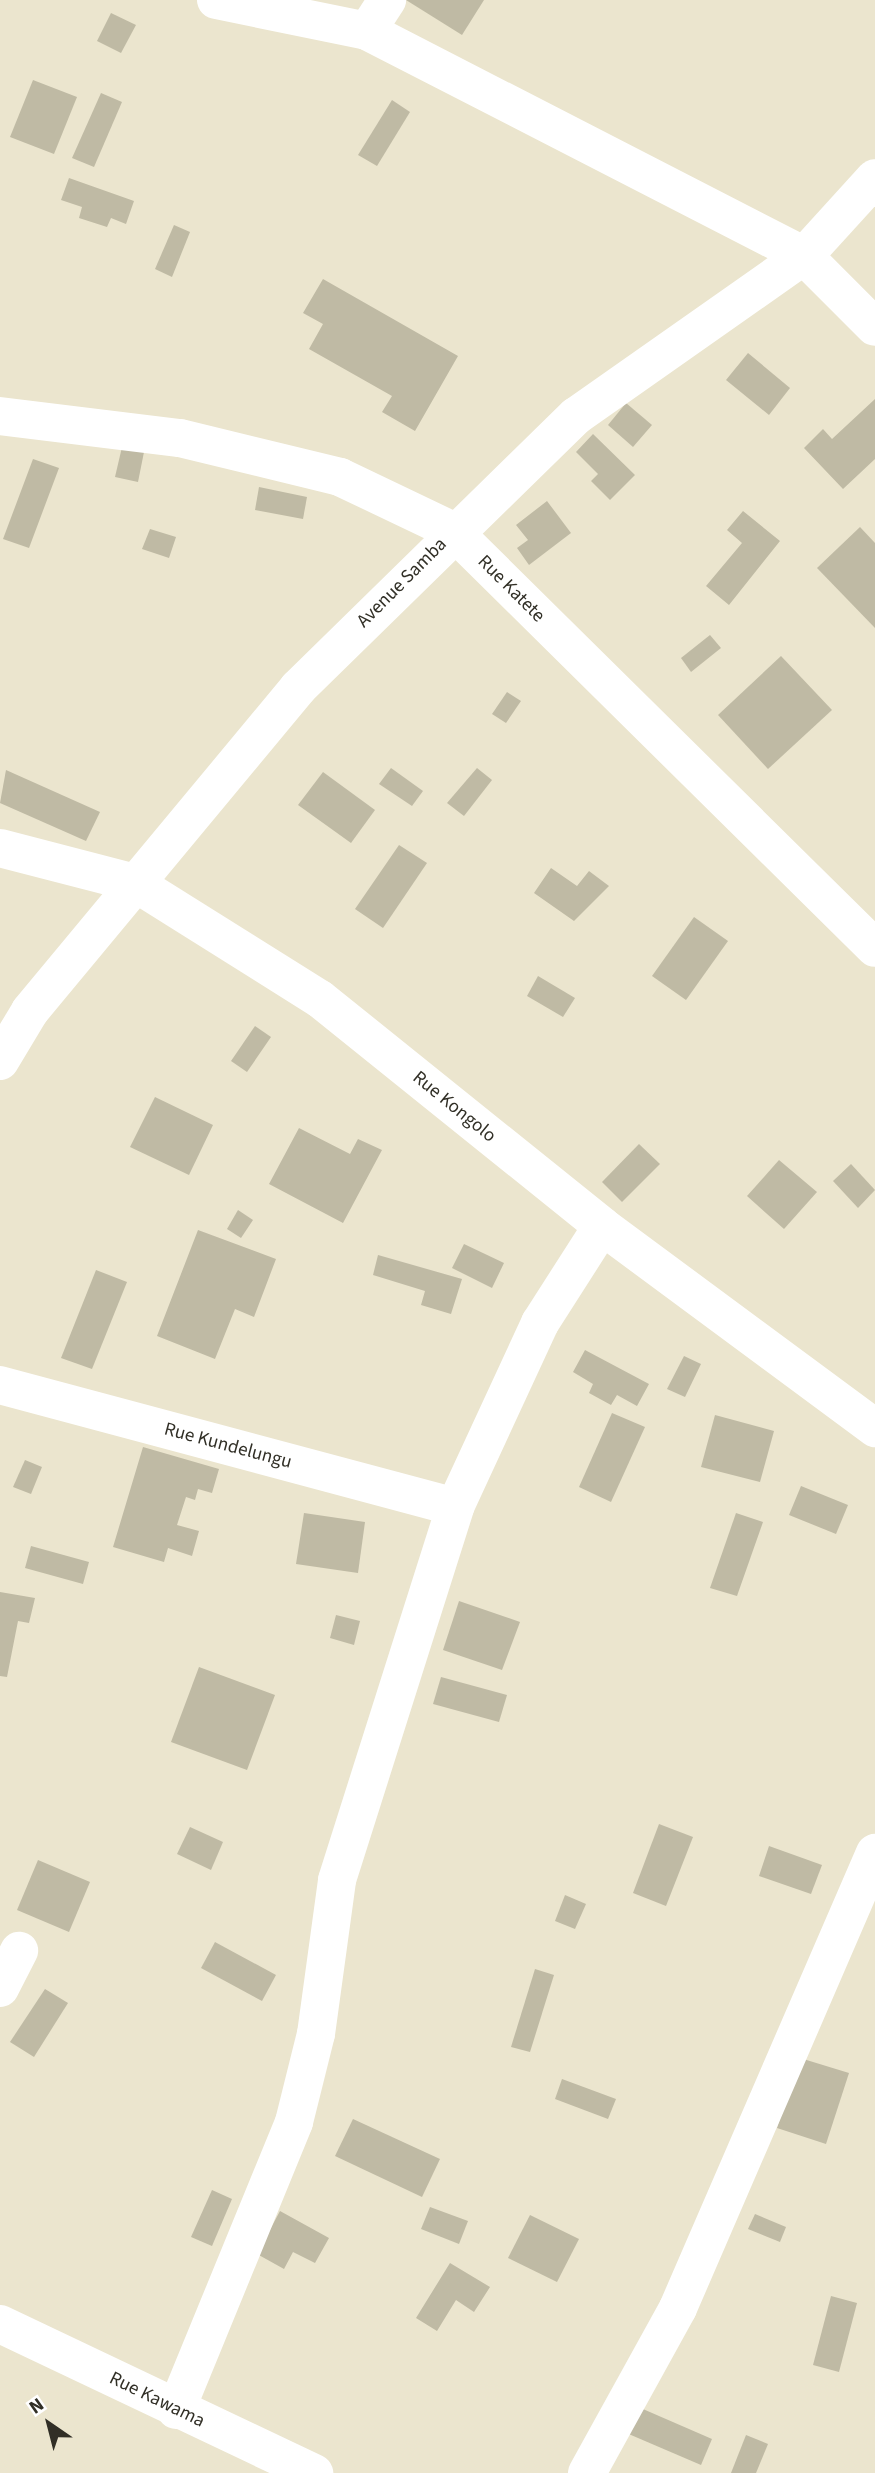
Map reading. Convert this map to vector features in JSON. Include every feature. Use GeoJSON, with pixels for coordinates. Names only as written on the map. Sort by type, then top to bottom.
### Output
{"type":"FeatureCollection","features":[{"type":"Feature","properties":{"kind":"street"},"geometry":{"type":"LineString","coordinates":[[216,0],[377,15],[804,256],[875,327]]}},
{"type":"Feature","properties":{"kind":"street","name":"Avenue Samba"},"geometry":{"type":"LineString","coordinates":[[0,1060],[30,1011],[298,688],[453,531],[576,416],[804,256],[875,178]]}},
{"type":"Feature","properties":{"kind":"street","name":"Rue Katete"},"geometry":{"type":"LineString","coordinates":[[0,416],[180,438],[340,477],[453,531],[875,948]]}},
{"type":"Feature","properties":{"kind":"street","name":"Rue Kongolo"},"geometry":{"type":"LineString","coordinates":[[0,848],[135,883],[320,999],[602,1226],[875,1428]]}},
{"type":"Feature","properties":{"kind":"street"},"geometry":{"type":"LineString","coordinates":[[176,2410],[294,2122],[316,2034],[337,1880],[455,1507],[540,1323],[602,1226]]}},
{"type":"Feature","properties":{"kind":"street","name":"Rue Kundelungu"},"geometry":{"type":"LineString","coordinates":[[0,1385],[455,1507]]}},
{"type":"Feature","properties":{"kind":"street"},"geometry":{"type":"LineString","coordinates":[[587,2473],[678,2308],[875,1853]]}},
{"type":"Feature","properties":{"kind":"street"},"geometry":{"type":"LineString","coordinates":[[0,1988],[19,1951]]}},
{"type":"Feature","properties":{"kind":"street","name":"Rue Kawama"},"geometry":{"type":"LineString","coordinates":[[0,2324],[176,2410],[314,2473]]}},
{"type":"Feature","properties":{"kind":"building"},"geometry":{"type":"Polygon","coordinates":[[[406,0],[484,0],[462,35],[406,0]]]}},
{"type":"Feature","properties":{"kind":"building"},"geometry":{"type":"Polygon","coordinates":[[[111,13],[136,25],[121,53],[97,41],[111,13]]]}},
{"type":"Feature","properties":{"kind":"building"},"geometry":{"type":"Polygon","coordinates":[[[33,80],[77,97],[54,154],[10,137],[33,80]]]}},
{"type":"Feature","properties":{"kind":"building"},"geometry":{"type":"Polygon","coordinates":[[[101,93],[122,102],[94,167],[72,158],[101,93]]]}},
{"type":"Feature","properties":{"kind":"building"},"geometry":{"type":"Polygon","coordinates":[[[392,100],[410,112],[377,166],[358,155],[392,100]]]}},
{"type":"Feature","properties":{"kind":"building"},"geometry":{"type":"Polygon","coordinates":[[[69,178],[134,201],[126,224],[111,218],[107,227],[79,218],[82,207],[61,200],[69,178]]]}},
{"type":"Feature","properties":{"kind":"building"},"geometry":{"type":"Polygon","coordinates":[[[174,225],[190,232],[172,277],[155,269],[174,225]]]}},
{"type":"Feature","properties":{"kind":"building"},"geometry":{"type":"Polygon","coordinates":[[[323,279],[458,356],[415,431],[382,412],[392,396],[309,349],[323,324],[303,313],[323,279]]]}},
{"type":"Feature","properties":{"kind":"building"},"geometry":{"type":"Polygon","coordinates":[[[748,353],[790,388],[769,415],[726,380],[748,353]]]}},
{"type":"Feature","properties":{"kind":"building"},"geometry":{"type":"Polygon","coordinates":[[[875,399],[875,459],[843,489],[804,448],[823,429],[832,439],[875,399]]]}},
{"type":"Feature","properties":{"kind":"building"},"geometry":{"type":"Polygon","coordinates":[[[626,403],[652,425],[633,447],[608,425],[626,403]]]}},
{"type":"Feature","properties":{"kind":"building"},"geometry":{"type":"Polygon","coordinates":[[[593,434],[635,475],[610,500],[591,481],[598,474],[576,452],[593,434]]]}},
{"type":"Feature","properties":{"kind":"building"},"geometry":{"type":"Polygon","coordinates":[[[122,447],[144,452],[138,482],[115,477],[122,447]]]}},
{"type":"Feature","properties":{"kind":"building"},"geometry":{"type":"Polygon","coordinates":[[[33,459],[59,468],[29,548],[3,539],[33,459]]]}},
{"type":"Feature","properties":{"kind":"building"},"geometry":{"type":"Polygon","coordinates":[[[259,487],[307,497],[303,519],[255,510],[259,487]]]}},
{"type":"Feature","properties":{"kind":"building"},"geometry":{"type":"Polygon","coordinates":[[[547,501],[571,533],[529,565],[517,548],[528,540],[516,525],[547,501]]]}},
{"type":"Feature","properties":{"kind":"building"},"geometry":{"type":"Polygon","coordinates":[[[743,511],[780,541],[729,605],[706,586],[742,543],[727,530],[743,511]]]}},
{"type":"Feature","properties":{"kind":"building"},"geometry":{"type":"Polygon","coordinates":[[[860,527],[875,543],[875,628],[817,568],[860,527]]]}},
{"type":"Feature","properties":{"kind":"building"},"geometry":{"type":"Polygon","coordinates":[[[150,529],[176,537],[169,558],[142,549],[150,529]]]}},
{"type":"Feature","properties":{"kind":"building"},"geometry":{"type":"Polygon","coordinates":[[[710,635],[721,648],[691,672],[681,658],[710,635]]]}},
{"type":"Feature","properties":{"kind":"building"},"geometry":{"type":"Polygon","coordinates":[[[781,656],[832,710],[768,769],[718,715],[781,656]]]}},
{"type":"Feature","properties":{"kind":"building"},"geometry":{"type":"Polygon","coordinates":[[[507,692],[521,701],[506,723],[492,714],[507,692]]]}},
{"type":"Feature","properties":{"kind":"building"},"geometry":{"type":"Polygon","coordinates":[[[391,768],[423,791],[412,806],[379,784],[391,768]]]}},
{"type":"Feature","properties":{"kind":"building"},"geometry":{"type":"Polygon","coordinates":[[[477,768],[492,780],[464,816],[447,803],[477,768]]]}},
{"type":"Feature","properties":{"kind":"building"},"geometry":{"type":"Polygon","coordinates":[[[6,770],[100,812],[86,841],[0,803],[6,770]]]}},
{"type":"Feature","properties":{"kind":"building"},"geometry":{"type":"Polygon","coordinates":[[[323,772],[375,810],[351,843],[298,805],[323,772]]]}},
{"type":"Feature","properties":{"kind":"building"},"geometry":{"type":"Polygon","coordinates":[[[399,845],[427,863],[383,928],[355,909],[399,845]]]}},
{"type":"Feature","properties":{"kind":"building"},"geometry":{"type":"Polygon","coordinates":[[[551,868],[577,886],[589,871],[609,886],[574,921],[534,893],[551,868]]]}},
{"type":"Feature","properties":{"kind":"building"},"geometry":{"type":"Polygon","coordinates":[[[694,917],[728,941],[686,1000],[652,976],[694,917]]]}},
{"type":"Feature","properties":{"kind":"building"},"geometry":{"type":"Polygon","coordinates":[[[538,976],[575,998],[563,1017],[527,996],[538,976]]]}},
{"type":"Feature","properties":{"kind":"building"},"geometry":{"type":"Polygon","coordinates":[[[255,1026],[271,1037],[247,1072],[231,1061],[255,1026]]]}},
{"type":"Feature","properties":{"kind":"building"},"geometry":{"type":"Polygon","coordinates":[[[155,1097],[213,1125],[189,1175],[130,1147],[155,1097]]]}},
{"type":"Feature","properties":{"kind":"building"},"geometry":{"type":"Polygon","coordinates":[[[299,1128],[350,1154],[358,1139],[382,1150],[343,1223],[269,1184],[299,1128]]]}},
{"type":"Feature","properties":{"kind":"building"},"geometry":{"type":"Polygon","coordinates":[[[639,1144],[660,1164],[622,1202],[602,1182],[639,1144]]]}},
{"type":"Feature","properties":{"kind":"building"},"geometry":{"type":"Polygon","coordinates":[[[779,1160],[817,1192],[784,1229],[747,1196],[779,1160]]]}},
{"type":"Feature","properties":{"kind":"building"},"geometry":{"type":"Polygon","coordinates":[[[851,1164],[875,1190],[858,1208],[833,1181],[851,1164]]]}},
{"type":"Feature","properties":{"kind":"building"},"geometry":{"type":"Polygon","coordinates":[[[238,1210],[253,1220],[241,1238],[227,1229],[238,1210]]]}},
{"type":"Feature","properties":{"kind":"building"},"geometry":{"type":"Polygon","coordinates":[[[198,1230],[276,1259],[254,1317],[235,1309],[215,1359],[157,1336],[198,1230]]]}},
{"type":"Feature","properties":{"kind":"building"},"geometry":{"type":"Polygon","coordinates":[[[464,1244],[504,1263],[492,1288],[452,1268],[464,1244]]]}},
{"type":"Feature","properties":{"kind":"building"},"geometry":{"type":"Polygon","coordinates":[[[378,1255],[462,1279],[451,1314],[421,1305],[425,1291],[373,1275],[378,1255]]]}},
{"type":"Feature","properties":{"kind":"building"},"geometry":{"type":"Polygon","coordinates":[[[96,1270],[127,1282],[92,1369],[61,1358],[96,1270]]]}},
{"type":"Feature","properties":{"kind":"building"},"geometry":{"type":"Polygon","coordinates":[[[585,1350],[649,1384],[637,1406],[617,1395],[611,1405],[589,1393],[593,1384],[573,1372],[585,1350]]]}},
{"type":"Feature","properties":{"kind":"building"},"geometry":{"type":"Polygon","coordinates":[[[684,1356],[701,1364],[685,1397],[667,1389],[684,1356]]]}},
{"type":"Feature","properties":{"kind":"building"},"geometry":{"type":"Polygon","coordinates":[[[612,1413],[645,1427],[611,1502],[579,1487],[612,1413]]]}},
{"type":"Feature","properties":{"kind":"building"},"geometry":{"type":"Polygon","coordinates":[[[715,1415],[774,1431],[760,1482],[701,1467],[715,1415]]]}},
{"type":"Feature","properties":{"kind":"building"},"geometry":{"type":"Polygon","coordinates":[[[143,1447],[219,1469],[212,1493],[198,1489],[195,1500],[186,1497],[177,1525],[199,1531],[192,1556],[168,1548],[164,1562],[113,1547],[143,1447]]]}},
{"type":"Feature","properties":{"kind":"building"},"geometry":{"type":"Polygon","coordinates":[[[25,1460],[42,1467],[31,1494],[13,1487],[25,1460]]]}},
{"type":"Feature","properties":{"kind":"building"},"geometry":{"type":"Polygon","coordinates":[[[801,1486],[848,1505],[836,1534],[789,1515],[801,1486]]]}},
{"type":"Feature","properties":{"kind":"building"},"geometry":{"type":"Polygon","coordinates":[[[304,1513],[365,1522],[358,1573],[296,1564],[304,1513]]]}},
{"type":"Feature","properties":{"kind":"building"},"geometry":{"type":"Polygon","coordinates":[[[736,1513],[763,1522],[737,1596],[710,1588],[736,1513]]]}},
{"type":"Feature","properties":{"kind":"building"},"geometry":{"type":"Polygon","coordinates":[[[31,1546],[89,1562],[83,1584],[25,1568],[31,1546]]]}},
{"type":"Feature","properties":{"kind":"building"},"geometry":{"type":"Polygon","coordinates":[[[0,1592],[35,1598],[29,1623],[18,1621],[7,1677],[0,1676],[0,1592]]]}},
{"type":"Feature","properties":{"kind":"building"},"geometry":{"type":"Polygon","coordinates":[[[459,1601],[520,1622],[502,1670],[443,1650],[459,1601]]]}},
{"type":"Feature","properties":{"kind":"building"},"geometry":{"type":"Polygon","coordinates":[[[336,1615],[360,1621],[354,1645],[330,1638],[336,1615]]]}},
{"type":"Feature","properties":{"kind":"building"},"geometry":{"type":"Polygon","coordinates":[[[199,1667],[275,1695],[247,1770],[171,1742],[199,1667]]]}},
{"type":"Feature","properties":{"kind":"building"},"geometry":{"type":"Polygon","coordinates":[[[441,1677],[507,1695],[499,1722],[433,1704],[441,1677]]]}},
{"type":"Feature","properties":{"kind":"building"},"geometry":{"type":"Polygon","coordinates":[[[659,1824],[693,1837],[666,1906],[633,1893],[659,1824]]]}},
{"type":"Feature","properties":{"kind":"building"},"geometry":{"type":"Polygon","coordinates":[[[190,1827],[223,1842],[211,1870],[177,1854],[190,1827]]]}},
{"type":"Feature","properties":{"kind":"building"},"geometry":{"type":"Polygon","coordinates":[[[769,1846],[822,1865],[811,1894],[759,1876],[769,1846]]]}},
{"type":"Feature","properties":{"kind":"building"},"geometry":{"type":"Polygon","coordinates":[[[38,1860],[90,1882],[69,1932],[17,1910],[38,1860]]]}},
{"type":"Feature","properties":{"kind":"building"},"geometry":{"type":"Polygon","coordinates":[[[565,1895],[586,1904],[575,1929],[555,1921],[565,1895]]]}},
{"type":"Feature","properties":{"kind":"building"},"geometry":{"type":"Polygon","coordinates":[[[215,1942],[276,1975],[262,2001],[201,1968],[215,1942]]]}},
{"type":"Feature","properties":{"kind":"building"},"geometry":{"type":"Polygon","coordinates":[[[535,1969],[554,1975],[530,2052],[511,2047],[535,1969]]]}},
{"type":"Feature","properties":{"kind":"building"},"geometry":{"type":"Polygon","coordinates":[[[45,1989],[68,2003],[34,2057],[10,2042],[45,1989]]]}},
{"type":"Feature","properties":{"kind":"building"},"geometry":{"type":"Polygon","coordinates":[[[800,2058],[849,2073],[826,2144],[777,2128],[800,2058]]]}},
{"type":"Feature","properties":{"kind":"building"},"geometry":{"type":"Polygon","coordinates":[[[562,2079],[616,2099],[608,2119],[555,2099],[562,2079]]]}},
{"type":"Feature","properties":{"kind":"building"},"geometry":{"type":"Polygon","coordinates":[[[353,2119],[440,2159],[422,2197],[335,2156],[353,2119]]]}},
{"type":"Feature","properties":{"kind":"building"},"geometry":{"type":"Polygon","coordinates":[[[212,2190],[232,2199],[212,2246],[191,2237],[212,2190]]]}},
{"type":"Feature","properties":{"kind":"building"},"geometry":{"type":"Polygon","coordinates":[[[430,2207],[468,2221],[459,2244],[421,2229],[430,2207]]]}},
{"type":"Feature","properties":{"kind":"building"},"geometry":{"type":"Polygon","coordinates":[[[280,2211],[329,2238],[315,2263],[293,2252],[284,2269],[257,2254],[280,2211]]]}},
{"type":"Feature","properties":{"kind":"building"},"geometry":{"type":"Polygon","coordinates":[[[755,2214],[786,2227],[780,2242],[748,2229],[755,2214]]]}},
{"type":"Feature","properties":{"kind":"building"},"geometry":{"type":"Polygon","coordinates":[[[530,2215],[579,2239],[557,2282],[508,2258],[530,2215]]]}},
{"type":"Feature","properties":{"kind":"building"},"geometry":{"type":"Polygon","coordinates":[[[450,2263],[490,2287],[474,2312],[456,2300],[437,2331],[416,2318],[450,2263]]]}},
{"type":"Feature","properties":{"kind":"building"},"geometry":{"type":"Polygon","coordinates":[[[831,2296],[857,2303],[839,2372],[813,2365],[831,2296]]]}},
{"type":"Feature","properties":{"kind":"building"},"geometry":{"type":"Polygon","coordinates":[[[636,2406],[712,2439],[701,2465],[624,2432],[636,2406]]]}},
{"type":"Feature","properties":{"kind":"building"},"geometry":{"type":"Polygon","coordinates":[[[746,2435],[768,2444],[756,2473],[731,2473],[746,2435]]]}}]}
